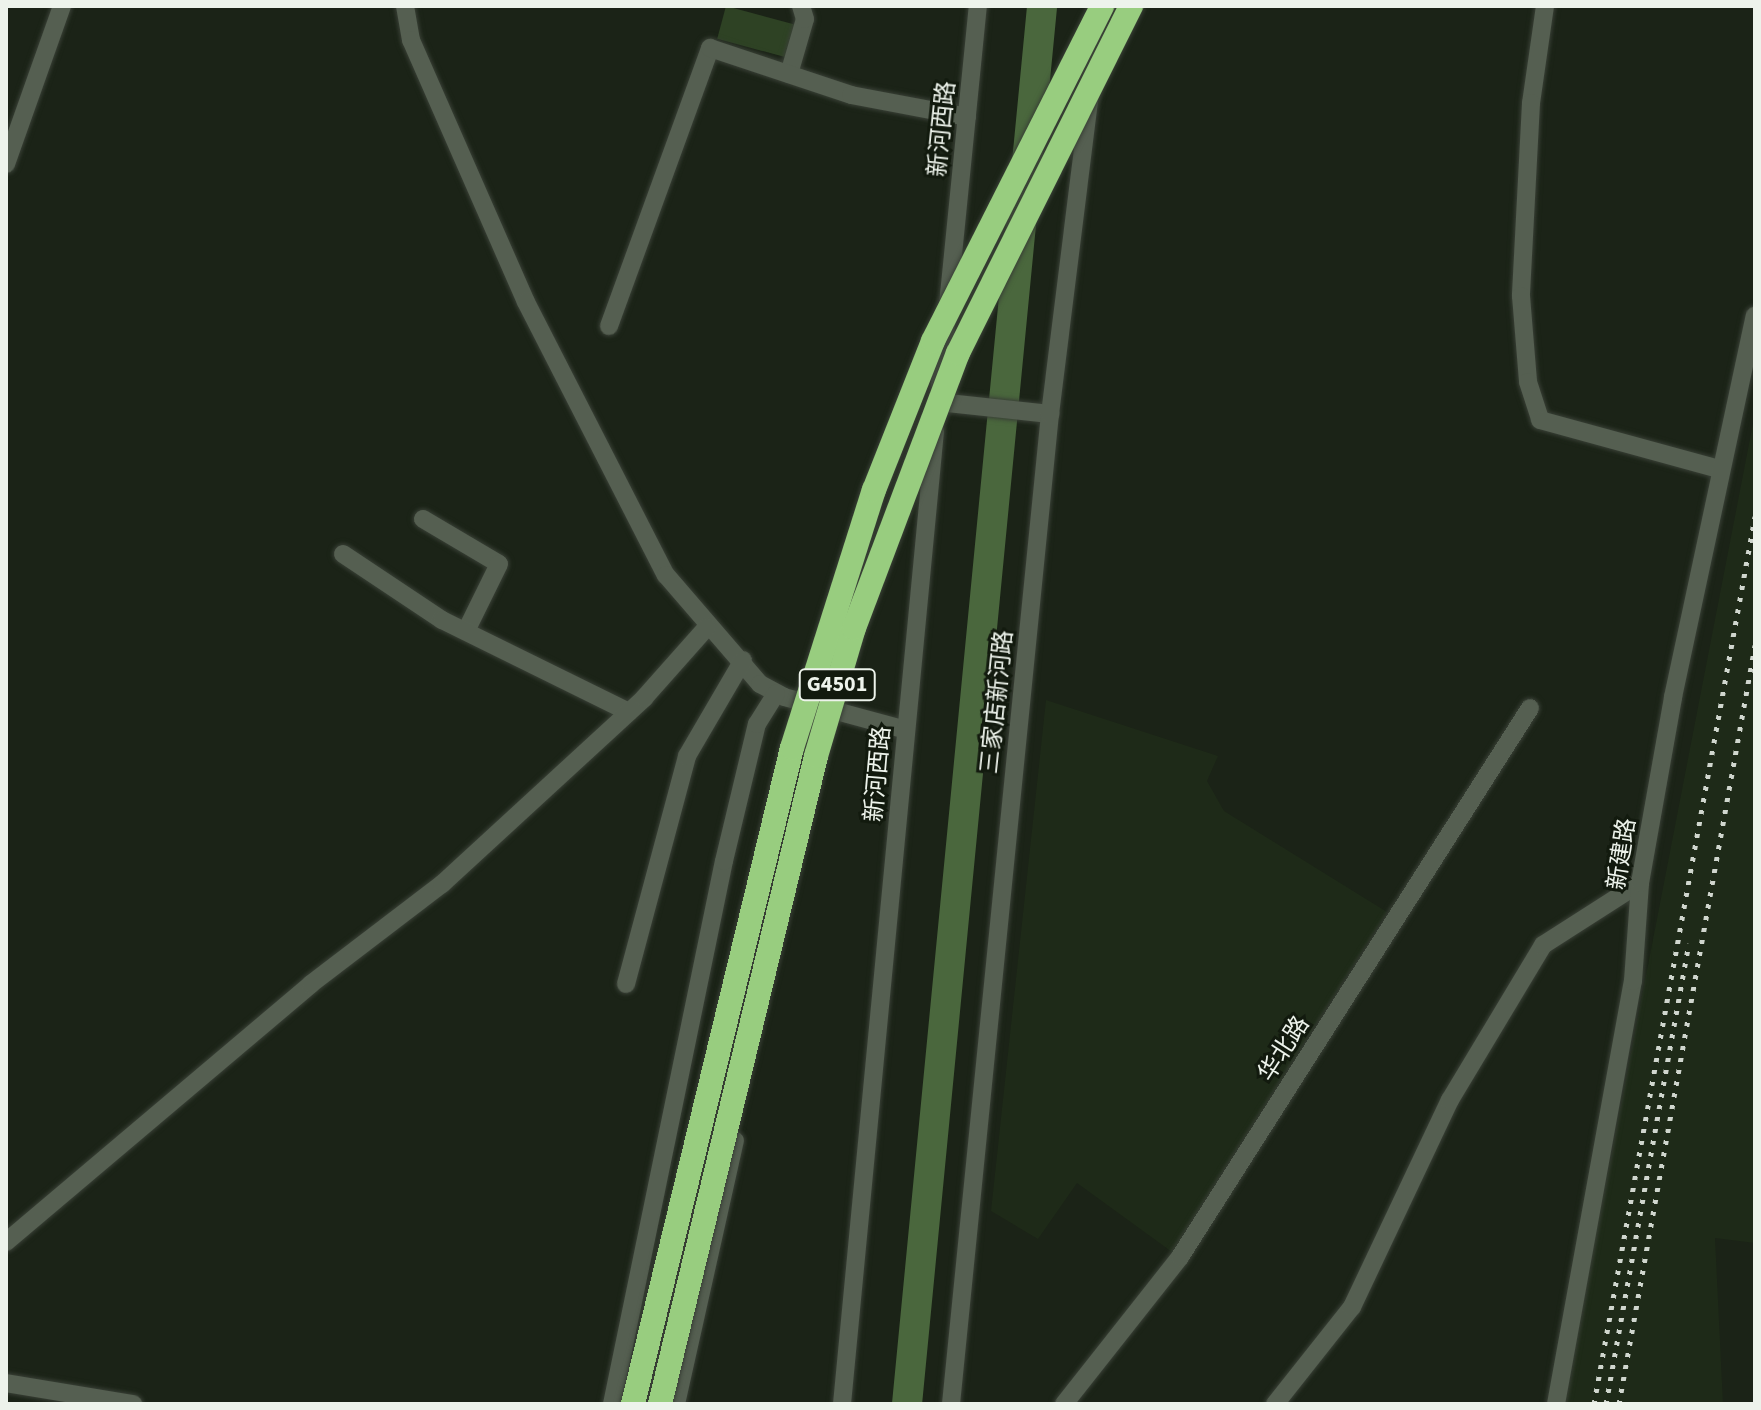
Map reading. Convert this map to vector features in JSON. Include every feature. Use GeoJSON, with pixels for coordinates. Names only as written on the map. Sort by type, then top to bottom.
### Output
{"type":"FeatureCollection","features":[{"type":"Feature","properties":{"kind":"highway","name":"G4501"},"geometry":{"type":"LineString","coordinates":[[633,1404],[792,748],[869,504],[933,341],[1101,6]]}},
{"type":"Feature","properties":{"kind":"highway","name":"G4501"},"geometry":{"type":"LineString","coordinates":[[660,1404],[816,756],[854,628],[958,353],[1131,6]]}},
{"type":"Feature","properties":{"kind":"street"},"geometry":{"type":"LineString","coordinates":[[6,164],[62,6]]}},
{"type":"Feature","properties":{"kind":"street"},"geometry":{"type":"LineString","coordinates":[[405,6],[411,40],[526,302],[666,575],[707,627],[725,635],[743,660],[776,693],[906,730]]}},
{"type":"Feature","properties":{"kind":"street"},"geometry":{"type":"LineString","coordinates":[[789,74],[805,19],[801,6]]}},
{"type":"Feature","properties":{"kind":"street","name":"新河西路"},"geometry":{"type":"LineString","coordinates":[[842,1404],[978,6]]}},
{"type":"Feature","properties":{"kind":"street","name":"三家店新河路"},"geometry":{"type":"LineString","coordinates":[[951,1404],[1050,414],[1101,6]]}},
{"type":"Feature","properties":{"kind":"street"},"geometry":{"type":"LineString","coordinates":[[1545,6],[1531,103],[1521,296],[1528,382],[1540,420],[1719,469]]}},
{"type":"Feature","properties":{"kind":"street"},"geometry":{"type":"LineString","coordinates":[[609,326],[710,48],[789,74],[967,117]]}},
{"type":"Feature","properties":{"kind":"street","name":"新建路"},"geometry":{"type":"LineString","coordinates":[[1556,1404],[1633,981],[1640,883],[1719,469],[1755,316]]}},
{"type":"Feature","properties":{"kind":"street"},"geometry":{"type":"LineString","coordinates":[[938,402],[1050,414]]}},
{"type":"Feature","properties":{"kind":"street"},"geometry":{"type":"LineString","coordinates":[[423,519],[499,564],[466,631]]}},
{"type":"Feature","properties":{"kind":"street"},"geometry":{"type":"LineString","coordinates":[[343,554],[466,631],[629,712]]}},
{"type":"Feature","properties":{"kind":"street"},"geometry":{"type":"LineString","coordinates":[[6,1242],[311,984],[442,884],[629,712],[707,627]]}},
{"type":"Feature","properties":{"kind":"street"},"geometry":{"type":"LineString","coordinates":[[626,984],[687,756],[743,660]]}},
{"type":"Feature","properties":{"kind":"street"},"geometry":{"type":"LineString","coordinates":[[612,1404],[724,861],[757,724],[776,693]]}},
{"type":"Feature","properties":{"kind":"street","name":"华北路"},"geometry":{"type":"LineString","coordinates":[[1064,1404],[1180,1257],[1530,708]]}},
{"type":"Feature","properties":{"kind":"street"},"geometry":{"type":"LineString","coordinates":[[676,1404],[835,711]]}},
{"type":"Feature","properties":{"kind":"street"},"geometry":{"type":"LineString","coordinates":[[1275,1404],[1352,1307],[1450,1100],[1543,945],[1640,883]]}},
{"type":"Feature","properties":{"kind":"street"},"geometry":{"type":"LineString","coordinates":[[6,1383],[133,1404]]}},
{"type":"Feature","properties":{"kind":"shaded area"},"geometry":{"type":"Polygon","coordinates":[[[726,6],[795,24],[786,57],[717,39],[726,6]]]}},
{"type":"Feature","properties":{"kind":"shaded area"},"geometry":{"type":"Polygon","coordinates":[[[1755,413],[1755,1243],[1715,1238],[1723,1404],[1563,1404],[1755,413]]]}},
{"type":"Feature","properties":{"kind":"shaded area"},"geometry":{"type":"Polygon","coordinates":[[[1046,700],[1218,756],[1207,781],[1224,811],[1387,912],[1172,1252],[1077,1183],[1038,1239],[991,1211],[1046,700]]]}},
{"type":"Feature","properties":{"kind":"waterway"},"geometry":{"type":"LineString","coordinates":[[907,1404],[1042,6]]}},
{"type":"Feature","properties":{"kind":"railway"},"geometry":{"type":"LineString","coordinates":[[1594,1404],[1755,516]]}},
{"type":"Feature","properties":{"kind":"railway"},"geometry":{"type":"LineString","coordinates":[[1619,1404],[1755,645]]}},
{"type":"Feature","properties":{"kind":"railway"},"geometry":{"type":"LineString","coordinates":[[1606,1404],[1689,943]]}}]}
